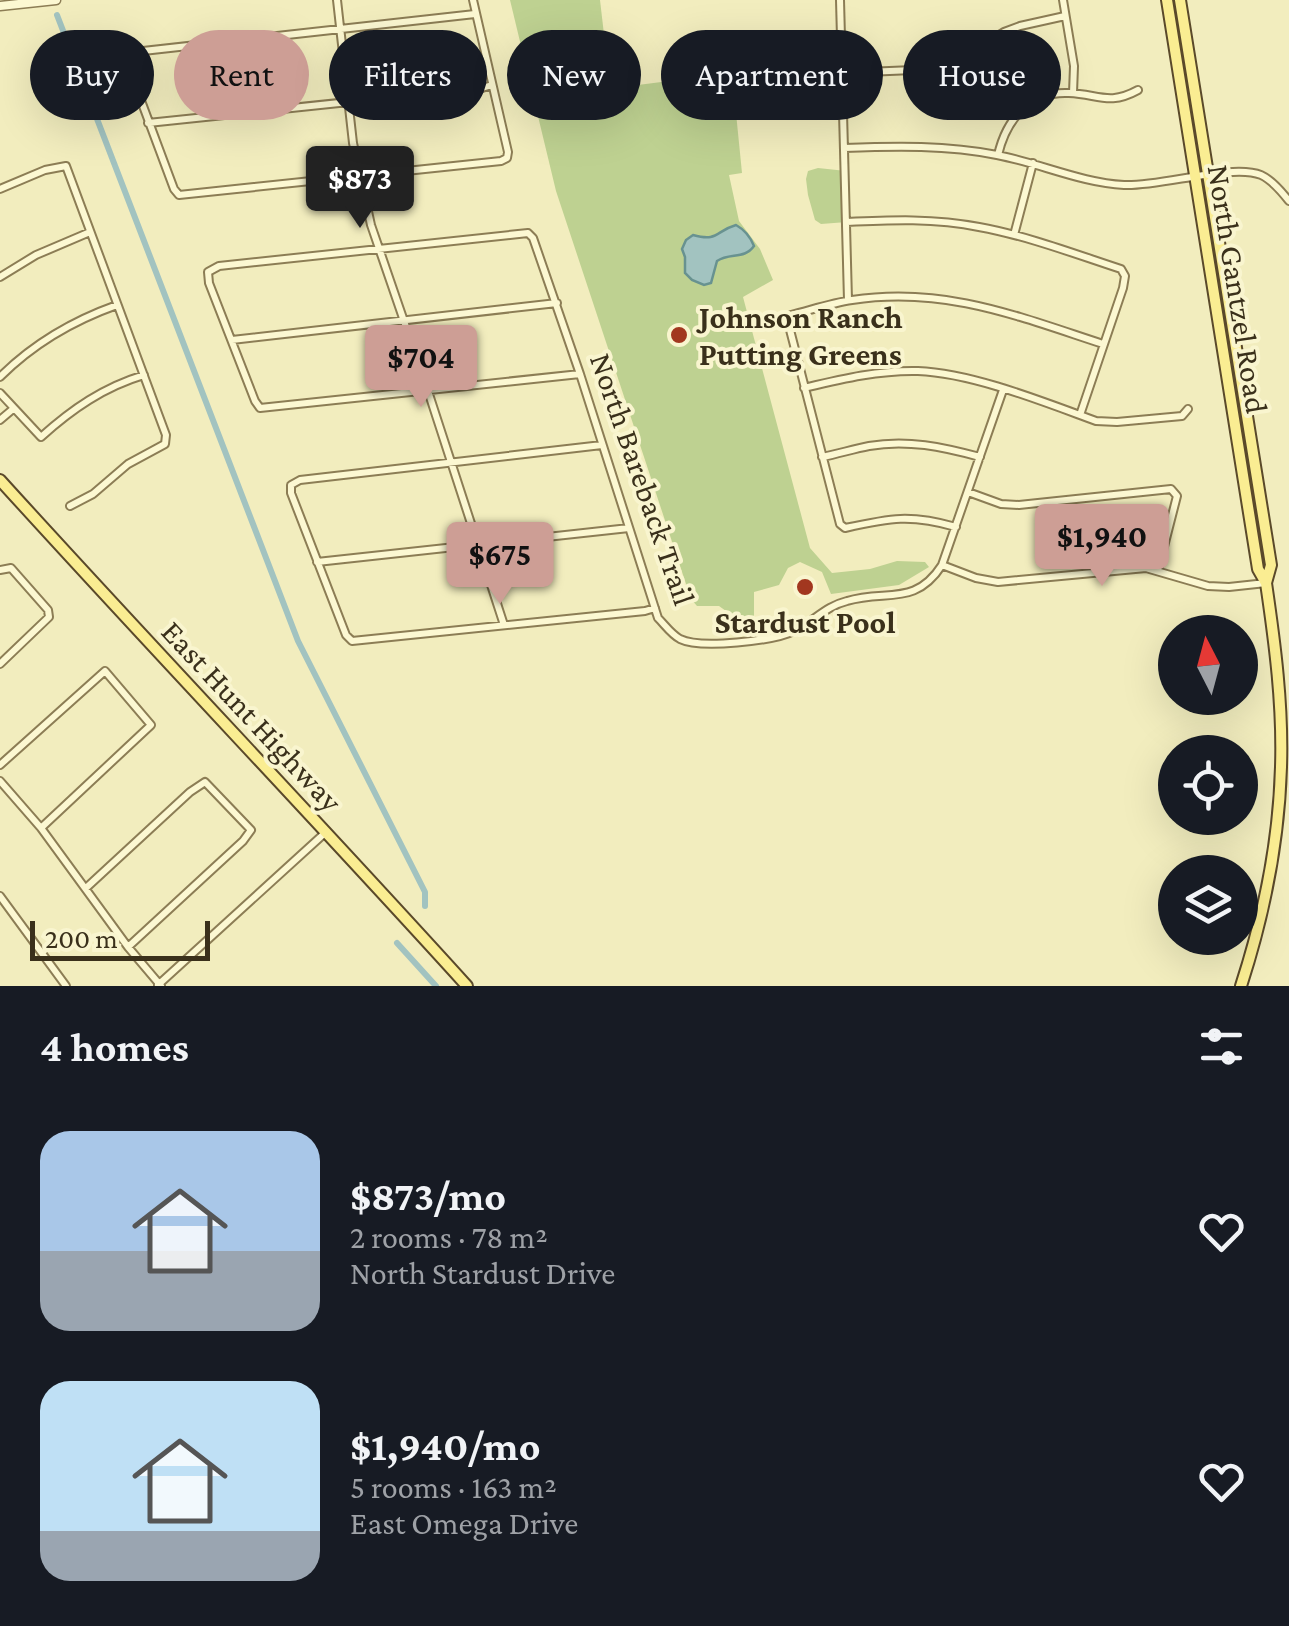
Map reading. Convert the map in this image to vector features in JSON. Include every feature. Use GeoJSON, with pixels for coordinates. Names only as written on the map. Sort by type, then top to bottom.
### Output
{"type":"FeatureCollection","features":[{"type":"Feature","properties":{"kind":"main road","name":"North Gantzel Road"},"geometry":{"type":"LineString","coordinates":[[1167,0],[1271,565],[1266,582],[1280,695],[1280,784],[1266,891],[1242,986]]}},
{"type":"Feature","properties":{"kind":"main road","name":"North Gantzel Road"},"geometry":{"type":"LineString","coordinates":[[1180,0],[1201,177]]}},
{"type":"Feature","properties":{"kind":"main road","name":"East Hunt Highway"},"geometry":{"type":"LineString","coordinates":[[0,480],[467,986]]}},
{"type":"Feature","properties":{"kind":"street"},"geometry":{"type":"LineString","coordinates":[[0,6],[56,0]]}},
{"type":"Feature","properties":{"kind":"street"},"geometry":{"type":"LineString","coordinates":[[337,0],[340,28]]}},
{"type":"Feature","properties":{"kind":"street"},"geometry":{"type":"LineString","coordinates":[[473,0],[508,152],[501,161],[179,195],[127,63],[126,55],[475,14]]}},
{"type":"Feature","properties":{"kind":"street"},"geometry":{"type":"LineString","coordinates":[[840,0],[841,30]]}},
{"type":"Feature","properties":{"kind":"street"},"geometry":{"type":"LineString","coordinates":[[1063,0],[1074,66],[1073,93]]}},
{"type":"Feature","properties":{"kind":"street"},"geometry":{"type":"LineString","coordinates":[[883,71],[937,69],[956,62],[1004,32],[1066,16]]}},
{"type":"Feature","properties":{"kind":"street"},"geometry":{"type":"LineString","coordinates":[[487,86],[492,85]]}},
{"type":"Feature","properties":{"kind":"street"},"geometry":{"type":"LineString","coordinates":[[998,155],[1016,113],[1036,99],[1073,93],[1110,100],[1138,90]]}},
{"type":"Feature","properties":{"kind":"street"},"geometry":{"type":"LineString","coordinates":[[148,123],[329,104]]}},
{"type":"Feature","properties":{"kind":"street"},"geometry":{"type":"LineString","coordinates":[[350,120],[378,248],[504,625]]}},
{"type":"Feature","properties":{"kind":"street"},"geometry":{"type":"LineString","coordinates":[[843,120],[848,300]]}},
{"type":"Feature","properties":{"kind":"street"},"geometry":{"type":"LineString","coordinates":[[844,148],[938,148],[998,155],[1110,184],[1150,184],[1239,172],[1261,175],[1289,201]]}},
{"type":"Feature","properties":{"kind":"street"},"geometry":{"type":"LineString","coordinates":[[1014,235],[1033,163]]}},
{"type":"Feature","properties":{"kind":"street"},"geometry":{"type":"LineString","coordinates":[[0,189],[45,170],[66,166],[166,435],[165,444],[128,464],[93,494],[70,506]]}},
{"type":"Feature","properties":{"kind":"street"},"geometry":{"type":"LineString","coordinates":[[847,222],[925,220],[980,227],[1122,269],[1124,288],[1080,415]]}},
{"type":"Feature","properties":{"kind":"street"},"geometry":{"type":"LineString","coordinates":[[0,276],[36,255],[90,232]]}},
{"type":"Feature","properties":{"kind":"street","name":"North Bareback Trail"},"geometry":{"type":"LineString","coordinates":[[378,248],[528,234],[533,238],[658,618],[680,638],[692,643],[735,642],[784,635],[834,605],[852,599],[918,591],[942,566]]}},
{"type":"Feature","properties":{"kind":"street"},"geometry":{"type":"LineString","coordinates":[[378,248],[219,266],[208,272],[260,408],[580,374]]}},
{"type":"Feature","properties":{"kind":"street"},"geometry":{"type":"LineString","coordinates":[[956,528],[900,517],[845,528],[840,524],[804,388],[788,319],[791,315],[848,300],[947,298],[1103,344]]}},
{"type":"Feature","properties":{"kind":"street"},"geometry":{"type":"LineString","coordinates":[[232,340],[556,303]]}},
{"type":"Feature","properties":{"kind":"street"},"geometry":{"type":"LineString","coordinates":[[0,377],[56,331],[118,305]]}},
{"type":"Feature","properties":{"kind":"street"},"geometry":{"type":"LineString","coordinates":[[804,388],[850,376],[917,371],[954,375],[1096,421],[1182,416],[1188,410]]}},
{"type":"Feature","properties":{"kind":"street"},"geometry":{"type":"LineString","coordinates":[[0,393],[42,437],[91,398],[118,383],[144,375]]}},
{"type":"Feature","properties":{"kind":"street"},"geometry":{"type":"LineString","coordinates":[[1004,390],[942,566],[998,582],[1134,568],[1158,570],[1208,586],[1266,582]]}},
{"type":"Feature","properties":{"kind":"street"},"geometry":{"type":"LineString","coordinates":[[0,420],[13,408]]}},
{"type":"Feature","properties":{"kind":"street"},"geometry":{"type":"LineString","coordinates":[[822,457],[892,444],[931,445],[980,457]]}},
{"type":"Feature","properties":{"kind":"street"},"geometry":{"type":"LineString","coordinates":[[602,445],[300,480],[291,485],[291,493],[346,635],[352,641],[655,608]]}},
{"type":"Feature","properties":{"kind":"street"},"geometry":{"type":"LineString","coordinates":[[968,492],[1000,504],[1019,505],[1171,489],[1177,496],[1158,570]]}},
{"type":"Feature","properties":{"kind":"street"},"geometry":{"type":"LineString","coordinates":[[317,562],[630,528]]}},
{"type":"Feature","properties":{"kind":"street"},"geometry":{"type":"LineString","coordinates":[[0,570],[11,568],[48,610],[49,617],[0,664]]}},
{"type":"Feature","properties":{"kind":"street"},"geometry":{"type":"LineString","coordinates":[[0,765],[105,671],[151,725],[41,828]]}},
{"type":"Feature","properties":{"kind":"street"},"geometry":{"type":"LineString","coordinates":[[0,781],[41,828],[159,985],[327,832]]}},
{"type":"Feature","properties":{"kind":"street"},"geometry":{"type":"LineString","coordinates":[[86,888],[205,782],[251,830],[128,946]]}},
{"type":"Feature","properties":{"kind":"street"},"geometry":{"type":"LineString","coordinates":[[0,896],[66,986]]}},
{"type":"Feature","properties":{"kind":"green space","name":"Johnson Ranch Putting Greens"},"geometry":{"type":"Polygon","coordinates":[[[510,0],[600,0],[603,30],[517,30],[510,0]]]}},
{"type":"Feature","properties":{"kind":"green space","name":"Johnson Ranch Putting Greens"},"geometry":{"type":"Polygon","coordinates":[[[661,82],[661,120],[737,120],[742,173],[729,175],[739,221],[760,249],[773,280],[743,297],[810,548],[832,573],[897,561],[925,562],[929,567],[899,585],[831,594],[822,572],[800,562],[788,568],[779,585],[754,592],[754,615],[747,626],[719,606],[697,606],[691,599],[556,191],[539,120],[641,120],[641,85],[661,82]]]}},
{"type":"Feature","properties":{"kind":"green space"},"geometry":{"type":"Polygon","coordinates":[[[808,171],[846,171],[847,222],[821,224],[815,220],[806,179],[808,171]]]}},
{"type":"Feature","properties":{"kind":"water"},"geometry":{"type":"Polygon","coordinates":[[[736,225],[754,246],[746,253],[717,261],[711,283],[704,285],[692,280],[685,273],[682,249],[686,240],[693,235],[712,236],[736,225]]]}},
{"type":"Feature","properties":{"kind":"waterway"},"geometry":{"type":"LineString","coordinates":[[57,15],[298,641],[425,892],[425,906]]}},
{"type":"Feature","properties":{"kind":"waterway"},"geometry":{"type":"LineString","coordinates":[[397,943],[436,986]]}},
{"type":"Feature","properties":{"kind":"place","name":"Johnson Ranch Putting Greens"},"geometry":{"type":"Point","coordinates":[679,335]}},
{"type":"Feature","properties":{"kind":"place","name":"Stardust Pool"},"geometry":{"type":"Point","coordinates":[805,587]}}]}
